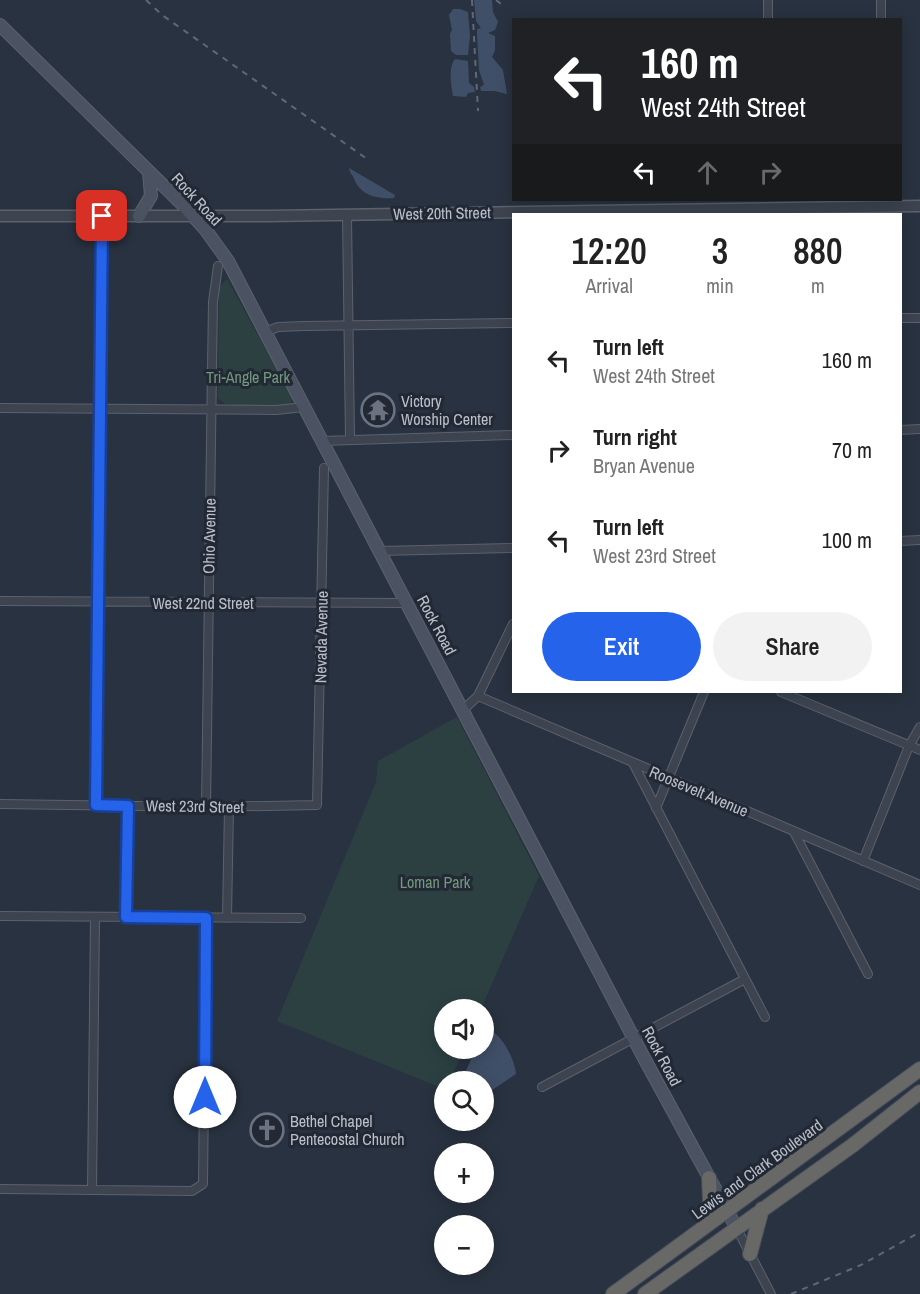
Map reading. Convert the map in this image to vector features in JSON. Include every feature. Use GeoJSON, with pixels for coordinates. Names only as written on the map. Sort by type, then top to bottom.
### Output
{"type":"FeatureCollection","features":[{"type":"Feature","properties":{"kind":"highway","name":"Lewis and Clark Boulevard"},"geometry":{"type":"LineString","coordinates":[[613,1294],[920,1069]]}},
{"type":"Feature","properties":{"kind":"highway"},"geometry":{"type":"LineString","coordinates":[[645,1294],[853,1145],[920,1092]]}},
{"type":"Feature","properties":{"kind":"highway"},"geometry":{"type":"LineString","coordinates":[[705,1226],[710,1201],[709,1178]]}},
{"type":"Feature","properties":{"kind":"highway"},"geometry":{"type":"LineString","coordinates":[[750,1254],[762,1209]]}},
{"type":"Feature","properties":{"kind":"main road","name":"Rock Road"},"geometry":{"type":"LineString","coordinates":[[0,25],[193,216],[228,261],[635,1039],[736,1227]]}},
{"type":"Feature","properties":{"kind":"main road"},"geometry":{"type":"LineString","coordinates":[[139,216],[151,196],[149,172]]}},
{"type":"Feature","properties":{"kind":"street"},"geometry":{"type":"LineString","coordinates":[[768,0],[768,18]]}},
{"type":"Feature","properties":{"kind":"street"},"geometry":{"type":"LineString","coordinates":[[880,0],[881,18]]}},
{"type":"Feature","properties":{"kind":"street","name":"West 20th Street"},"geometry":{"type":"LineString","coordinates":[[540,213],[732,212],[769,204],[881,203],[920,206]]}},
{"type":"Feature","properties":{"kind":"street","name":"West 20th Street"},"geometry":{"type":"LineString","coordinates":[[0,216],[512,213]]}},
{"type":"Feature","properties":{"kind":"street"},"geometry":{"type":"LineString","coordinates":[[347,215],[350,439]]}},
{"type":"Feature","properties":{"kind":"street"},"geometry":{"type":"LineString","coordinates":[[96,805],[102,216]]}},
{"type":"Feature","properties":{"kind":"street","name":"Ohio Avenue"},"geometry":{"type":"LineString","coordinates":[[206,807],[213,302],[218,266]]}},
{"type":"Feature","properties":{"kind":"street"},"geometry":{"type":"LineString","coordinates":[[902,318],[920,318]]}},
{"type":"Feature","properties":{"kind":"street"},"geometry":{"type":"LineString","coordinates":[[265,332],[278,327],[512,323]]}},
{"type":"Feature","properties":{"kind":"street"},"geometry":{"type":"LineString","coordinates":[[0,408],[276,410],[304,407]]}},
{"type":"Feature","properties":{"kind":"street"},"geometry":{"type":"LineString","coordinates":[[902,430],[920,429]]}},
{"type":"Feature","properties":{"kind":"street"},"geometry":{"type":"LineString","coordinates":[[322,441],[512,435]]}},
{"type":"Feature","properties":{"kind":"street","name":"Nevada Avenue"},"geometry":{"type":"LineString","coordinates":[[317,805],[324,468]]}},
{"type":"Feature","properties":{"kind":"street"},"geometry":{"type":"LineString","coordinates":[[902,541],[920,540]]}},
{"type":"Feature","properties":{"kind":"street"},"geometry":{"type":"LineString","coordinates":[[379,551],[512,548]]}},
{"type":"Feature","properties":{"kind":"street","name":"West 22nd Street"},"geometry":{"type":"LineString","coordinates":[[0,601],[407,603]]}},
{"type":"Feature","properties":{"kind":"street"},"geometry":{"type":"LineString","coordinates":[[463,710],[478,696],[512,626]]}},
{"type":"Feature","properties":{"kind":"street"},"geometry":{"type":"LineString","coordinates":[[656,808],[704,693]]}},
{"type":"Feature","properties":{"kind":"street"},"geometry":{"type":"LineString","coordinates":[[783,693],[920,750]]}},
{"type":"Feature","properties":{"kind":"street","name":"Roosevelt Avenue"},"geometry":{"type":"LineString","coordinates":[[478,696],[920,885]]}},
{"type":"Feature","properties":{"kind":"street"},"geometry":{"type":"LineString","coordinates":[[862,861],[909,746],[920,727]]}},
{"type":"Feature","properties":{"kind":"street"},"geometry":{"type":"LineString","coordinates":[[632,763],[765,1017]]}},
{"type":"Feature","properties":{"kind":"street","name":"West 23rd Street"},"geometry":{"type":"LineString","coordinates":[[0,804],[206,807],[317,805]]}},
{"type":"Feature","properties":{"kind":"street"},"geometry":{"type":"LineString","coordinates":[[126,917],[128,806]]}},
{"type":"Feature","properties":{"kind":"street"},"geometry":{"type":"LineString","coordinates":[[227,918],[229,807]]}},
{"type":"Feature","properties":{"kind":"street"},"geometry":{"type":"LineString","coordinates":[[794,832],[868,974]]}},
{"type":"Feature","properties":{"kind":"street"},"geometry":{"type":"LineString","coordinates":[[0,916],[301,918]]}},
{"type":"Feature","properties":{"kind":"street"},"geometry":{"type":"LineString","coordinates":[[92,1190],[95,917]]}},
{"type":"Feature","properties":{"kind":"street"},"geometry":{"type":"LineString","coordinates":[[0,1189],[192,1191],[200,1187],[204,1178],[206,918]]}},
{"type":"Feature","properties":{"kind":"street"},"geometry":{"type":"LineString","coordinates":[[542,1087],[745,979]]}},
{"type":"Feature","properties":{"kind":"street","name":"Rock Road"},"geometry":{"type":"LineString","coordinates":[[736,1227],[771,1294]]}},
{"type":"Feature","properties":{"kind":"green space","name":"Tri-Angle Park"},"geometry":{"type":"Polygon","coordinates":[[[227,279],[292,397],[291,403],[286,405],[233,405],[225,404],[218,398],[219,288],[227,279]]]}},
{"type":"Feature","properties":{"kind":"green space","name":"Loman Park"},"geometry":{"type":"Polygon","coordinates":[[[457,717],[539,876],[485,999],[434,999],[434,1059],[460,1059],[454,1071],[434,1071],[434,1085],[277,1021],[376,782],[378,761],[457,717]]]}},
{"type":"Feature","properties":{"kind":"water"},"geometry":{"type":"Polygon","coordinates":[[[474,0],[492,0],[493,12],[498,22],[495,30],[488,33],[495,36],[495,50],[492,57],[503,70],[507,94],[481,91],[480,87],[484,85],[479,70],[477,29],[481,28],[476,21],[474,0]]]}},
{"type":"Feature","properties":{"kind":"water"},"geometry":{"type":"Polygon","coordinates":[[[453,9],[468,12],[470,36],[468,55],[456,55],[451,51],[450,34],[452,30],[449,15],[453,9]]]}},
{"type":"Feature","properties":{"kind":"water"},"geometry":{"type":"Polygon","coordinates":[[[455,59],[468,61],[469,83],[474,87],[475,92],[468,93],[466,97],[453,96],[451,72],[455,59]]]}},
{"type":"Feature","properties":{"kind":"water"},"geometry":{"type":"Polygon","coordinates":[[[349,168],[395,195],[394,198],[376,197],[366,193],[358,186],[349,168]]]}},
{"type":"Feature","properties":{"kind":"water"},"geometry":{"type":"Polygon","coordinates":[[[494,1033],[507,1048],[516,1074],[494,1089],[494,1071],[466,1071],[471,1059],[494,1059],[494,1033]]]}},
{"type":"Feature","properties":{"kind":"railway"},"geometry":{"type":"LineString","coordinates":[[146,0],[162,15],[370,161]]}},
{"type":"Feature","properties":{"kind":"railway"},"geometry":{"type":"LineString","coordinates":[[472,0],[478,111]]}},
{"type":"Feature","properties":{"kind":"railway"},"geometry":{"type":"LineString","coordinates":[[496,0],[505,7]]}},
{"type":"Feature","properties":{"kind":"railway"},"geometry":{"type":"LineString","coordinates":[[791,1294],[861,1265],[920,1232]]}},
{"type":"Feature","properties":{"kind":"place","name":"Victory Worship Center"},"geometry":{"type":"Point","coordinates":[378,410]}},
{"type":"Feature","properties":{"kind":"place","name":"Bethel Chapel Pentecostal Church"},"geometry":{"type":"Point","coordinates":[267,1130]}},
{"type":"Feature","properties":{"kind":"route"},"geometry":{"type":"LineString","coordinates":[[102,216],[96,805],[128,806],[126,917],[206,918],[205,1097]]}}]}
